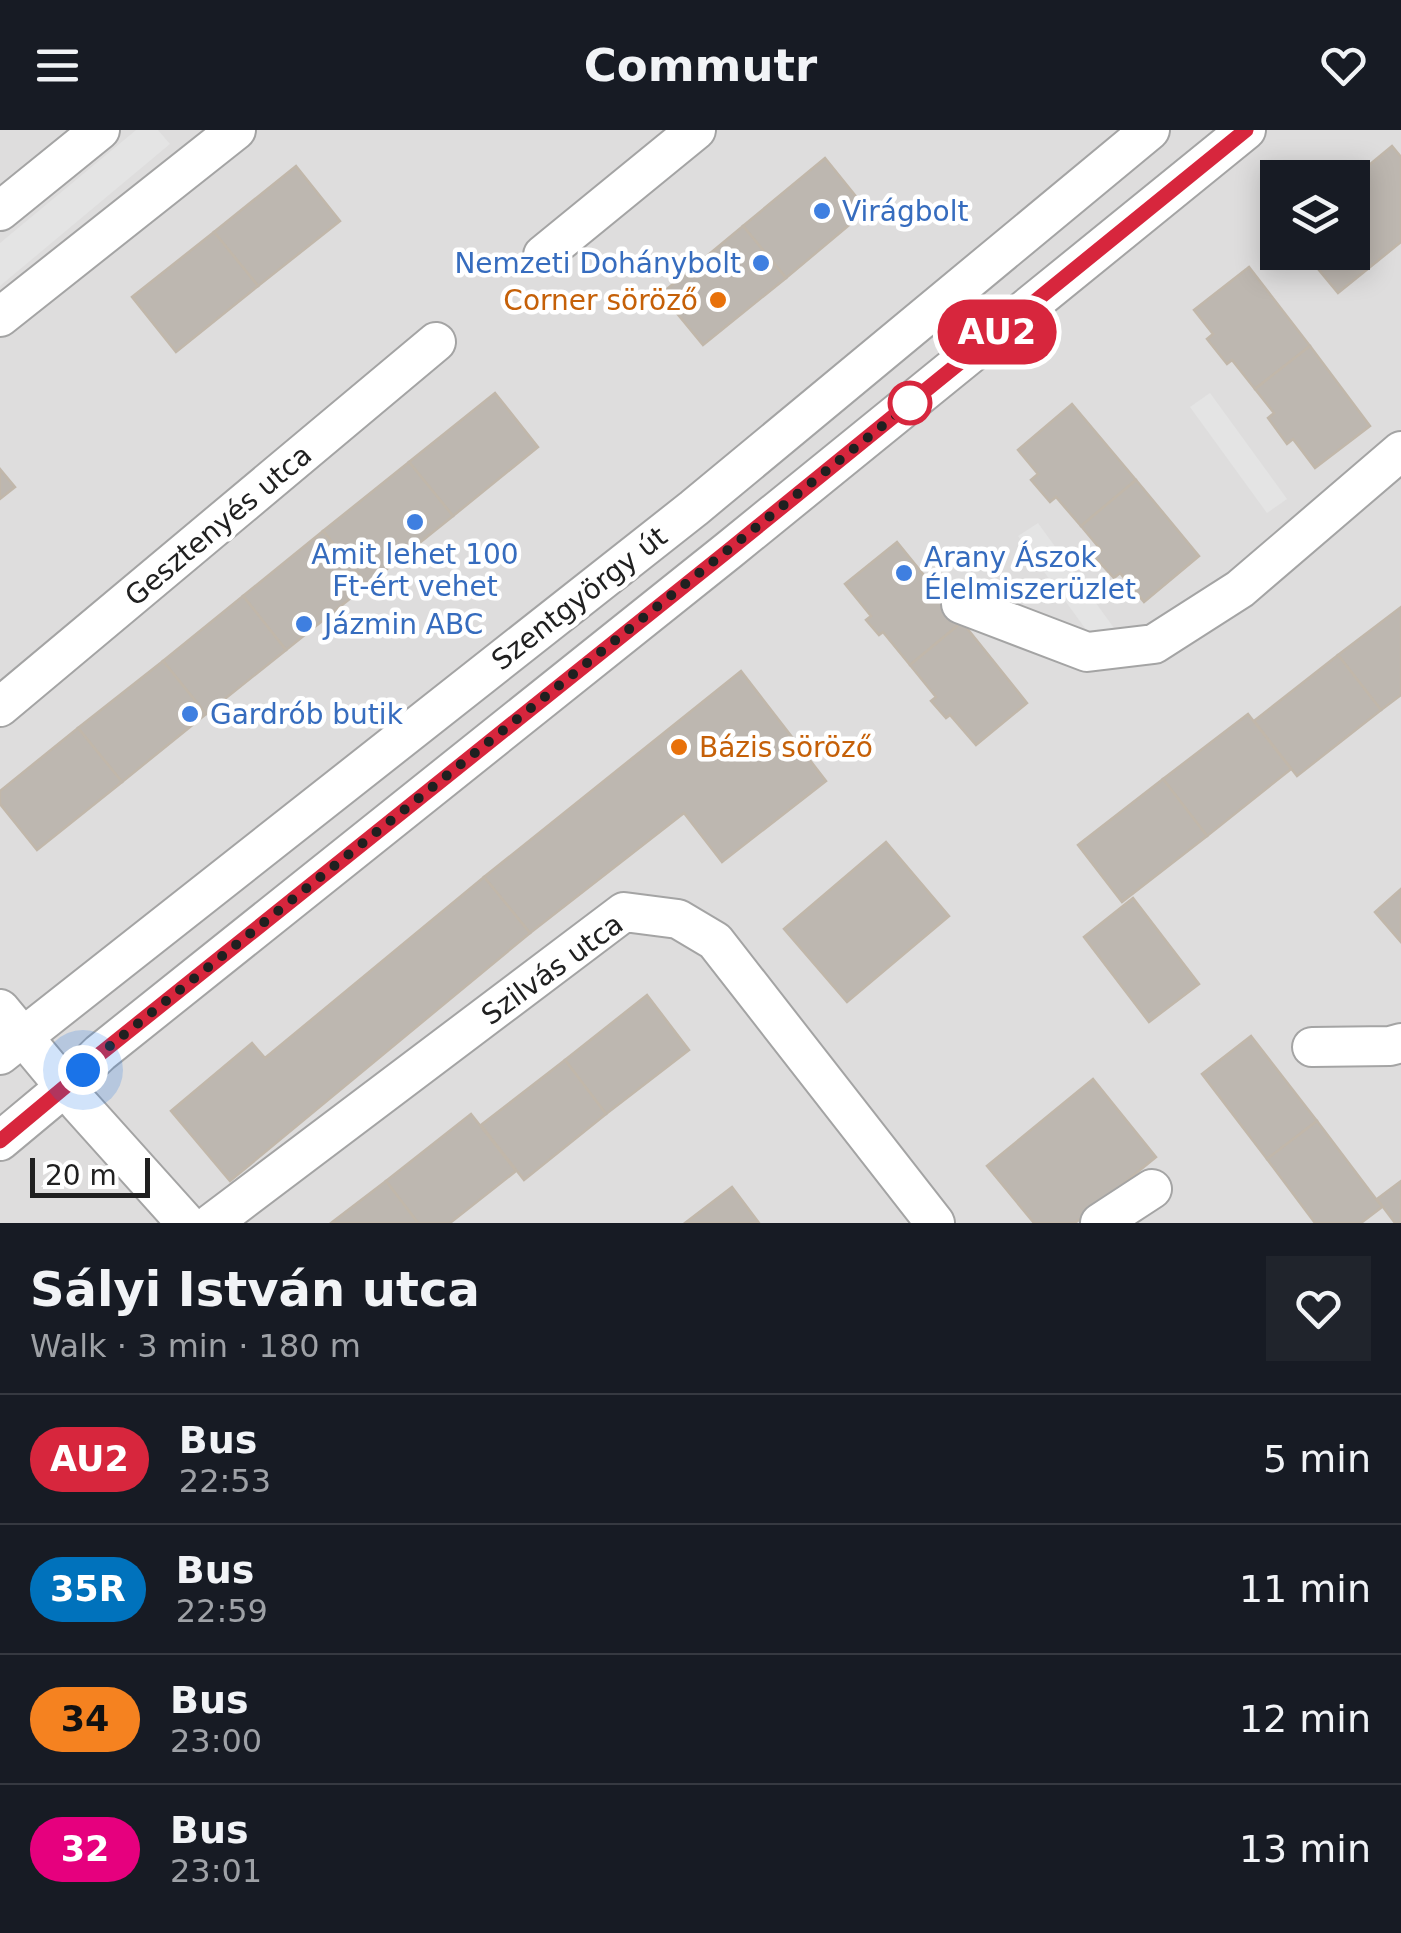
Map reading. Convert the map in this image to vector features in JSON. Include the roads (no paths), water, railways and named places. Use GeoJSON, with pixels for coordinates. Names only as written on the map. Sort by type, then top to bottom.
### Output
{"type":"FeatureCollection","features":[{"type":"Feature","properties":{"kind":"street"},"geometry":{"type":"LineString","coordinates":[[6,193],[100,130]]}},
{"type":"Feature","properties":{"kind":"street"},"geometry":{"type":"LineString","coordinates":[[0,317],[236,130]]}},
{"type":"Feature","properties":{"kind":"street"},"geometry":{"type":"LineString","coordinates":[[543,255],[696,130]]}},
{"type":"Feature","properties":{"kind":"street","name":"Szentgyörgy út"},"geometry":{"type":"LineString","coordinates":[[7,1033],[694,508],[1150,130]]}},
{"type":"Feature","properties":{"kind":"street","name":"Szentgyörgy út"},"geometry":{"type":"LineString","coordinates":[[0,1142],[116,1041],[1246,130]]}},
{"type":"Feature","properties":{"kind":"street","name":"Gesztenyés utca"},"geometry":{"type":"LineString","coordinates":[[0,707],[436,342]]}},
{"type":"Feature","properties":{"kind":"street"},"geometry":{"type":"LineString","coordinates":[[961,604],[1087,652],[1154,644],[1240,589],[1401,451]]}},
{"type":"Feature","properties":{"kind":"street","name":"Szilvás utca"},"geometry":{"type":"LineString","coordinates":[[212,1223],[624,912],[678,919],[715,941],[935,1223]]}},
{"type":"Feature","properties":{"kind":"street"},"geometry":{"type":"LineString","coordinates":[[7,1033],[66,1086],[186,1223]]}},
{"type":"Feature","properties":{"kind":"street"},"geometry":{"type":"LineString","coordinates":[[1312,1047],[1401,1043]]}},
{"type":"Feature","properties":{"kind":"street"},"geometry":{"type":"LineString","coordinates":[[1100,1223],[1152,1189]]}},
{"type":"Feature","properties":{"kind":"place","name":"Virágbolt"},"geometry":{"type":"Point","coordinates":[822,211]}},
{"type":"Feature","properties":{"kind":"place","name":"Nemzeti Dohánybolt"},"geometry":{"type":"Point","coordinates":[761,263]}},
{"type":"Feature","properties":{"kind":"place","name":"Corner söröző"},"geometry":{"type":"Point","coordinates":[718,300]}},
{"type":"Feature","properties":{"kind":"place","name":"Amit lehet 100 Ft-ért vehet"},"geometry":{"type":"Point","coordinates":[415,522]}},
{"type":"Feature","properties":{"kind":"place","name":"Arany Ászok Élelmiszerüzlet"},"geometry":{"type":"Point","coordinates":[904,573]}},
{"type":"Feature","properties":{"kind":"place","name":"Jázmin ABC"},"geometry":{"type":"Point","coordinates":[304,624]}},
{"type":"Feature","properties":{"kind":"place","name":"Gardrób butik"},"geometry":{"type":"Point","coordinates":[190,714]}},
{"type":"Feature","properties":{"kind":"place","name":"Bázis söröző"},"geometry":{"type":"Point","coordinates":[679,747]}}]}
